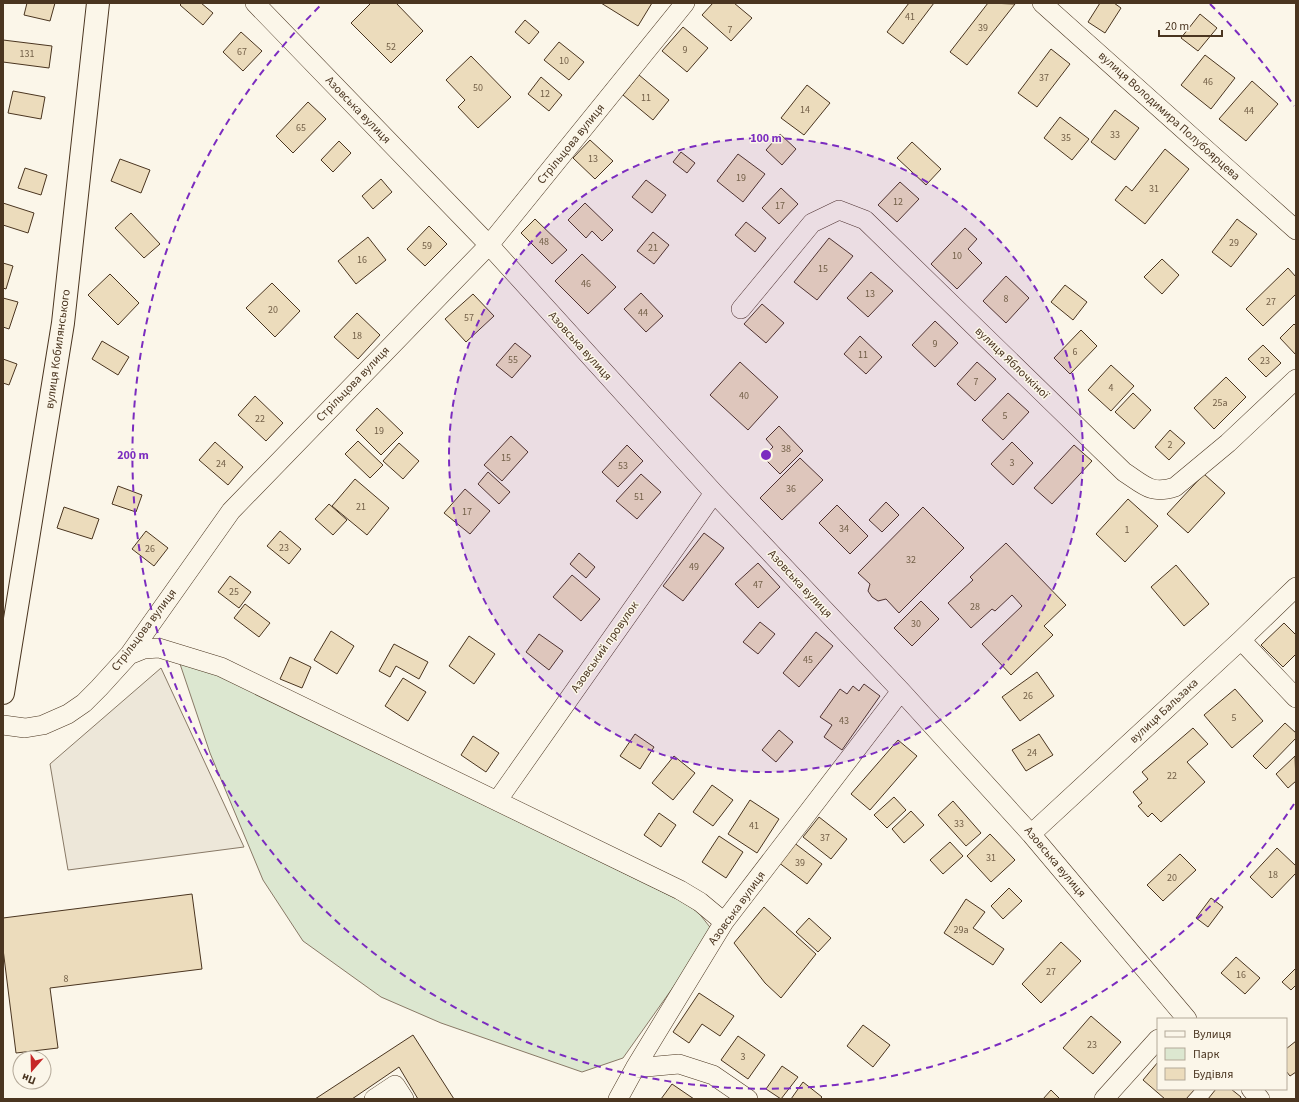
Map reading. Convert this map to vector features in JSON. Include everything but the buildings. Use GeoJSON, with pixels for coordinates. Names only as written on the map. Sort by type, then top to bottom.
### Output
{"type":"FeatureCollection","features":[{"type":"Feature","properties":{"kind":"main road","name":"вулиця Кобилянського"},"geometry":{"type":"LineString","coordinates":[[3,693],[63,323],[98,3]]}},
{"type":"Feature","properties":{"kind":"street","name":"Азовська вулиця"},"geometry":{"type":"LineString","coordinates":[[255,3],[489,245],[714,493],[901,691],[1031,834],[1182,1017]]}},
{"type":"Feature","properties":{"kind":"street","name":"Стрільцова вулиця"},"geometry":{"type":"LineString","coordinates":[[3,725],[25,728],[43,725],[68,714],[84,703],[99,688],[128,655],[231,511],[489,245],[685,3]]}},
{"type":"Feature","properties":{"kind":"street","name":"вулиця Володимира Полубоярцева"},"geometry":{"type":"LineString","coordinates":[[1042,3],[1296,230]]}},
{"type":"Feature","properties":{"kind":"street","name":"вулиця Яблочкіної"},"geometry":{"type":"LineString","coordinates":[[741,309],[812,223],[839,210],[865,220],[1124,472],[1152,490],[1165,490],[1175,487],[1228,443],[1296,380]]}},
{"type":"Feature","properties":{"kind":"street","name":"Азовський провулок"},"geometry":{"type":"LineString","coordinates":[[497,801],[714,493]]}},
{"type":"Feature","properties":{"kind":"street","name":"вулиця Бальзака"},"geometry":{"type":"LineString","coordinates":[[1031,834],[1241,640],[1296,587]]}},
{"type":"Feature","properties":{"kind":"street"},"geometry":{"type":"LineString","coordinates":[[1241,640],[1296,698]]}},
{"type":"Feature","properties":{"kind":"street"},"geometry":{"type":"LineString","coordinates":[[128,655],[144,649],[159,648],[221,667],[680,890],[700,902],[724,922]]}},
{"type":"Feature","properties":{"kind":"street","name":"Азовська вулиця"},"geometry":{"type":"LineString","coordinates":[[618,1099],[635,1068],[724,922],[901,691]]}},
{"type":"Feature","properties":{"kind":"street"},"geometry":{"type":"LineString","coordinates":[[1104,1099],[1157,1040]]}},
{"type":"Feature","properties":{"kind":"street"},"geometry":{"type":"LineString","coordinates":[[635,1068],[679,1064],[713,1075],[748,1099]]}},
{"type":"Feature","properties":{"kind":"street"},"geometry":{"type":"LineString","coordinates":[[374,1099],[395,1085],[404,1099]]}},
{"type":"Feature","properties":{"kind":"street"},"geometry":{"type":"LineString","coordinates":[[1252,1090],[1260,1099]]}},
{"type":"Feature","properties":{"kind":"green space"},"geometry":{"type":"Polygon","coordinates":[[[177,655],[677,899],[698,912],[713,931],[623,1058],[582,1072],[441,1023],[381,997],[303,941],[263,880],[210,753],[177,655]]]}},
{"type":"Feature","properties":{"kind":"shaded area"},"geometry":{"type":"Polygon","coordinates":[[[161,668],[244,847],[68,870],[50,764],[161,668]]]}}]}
